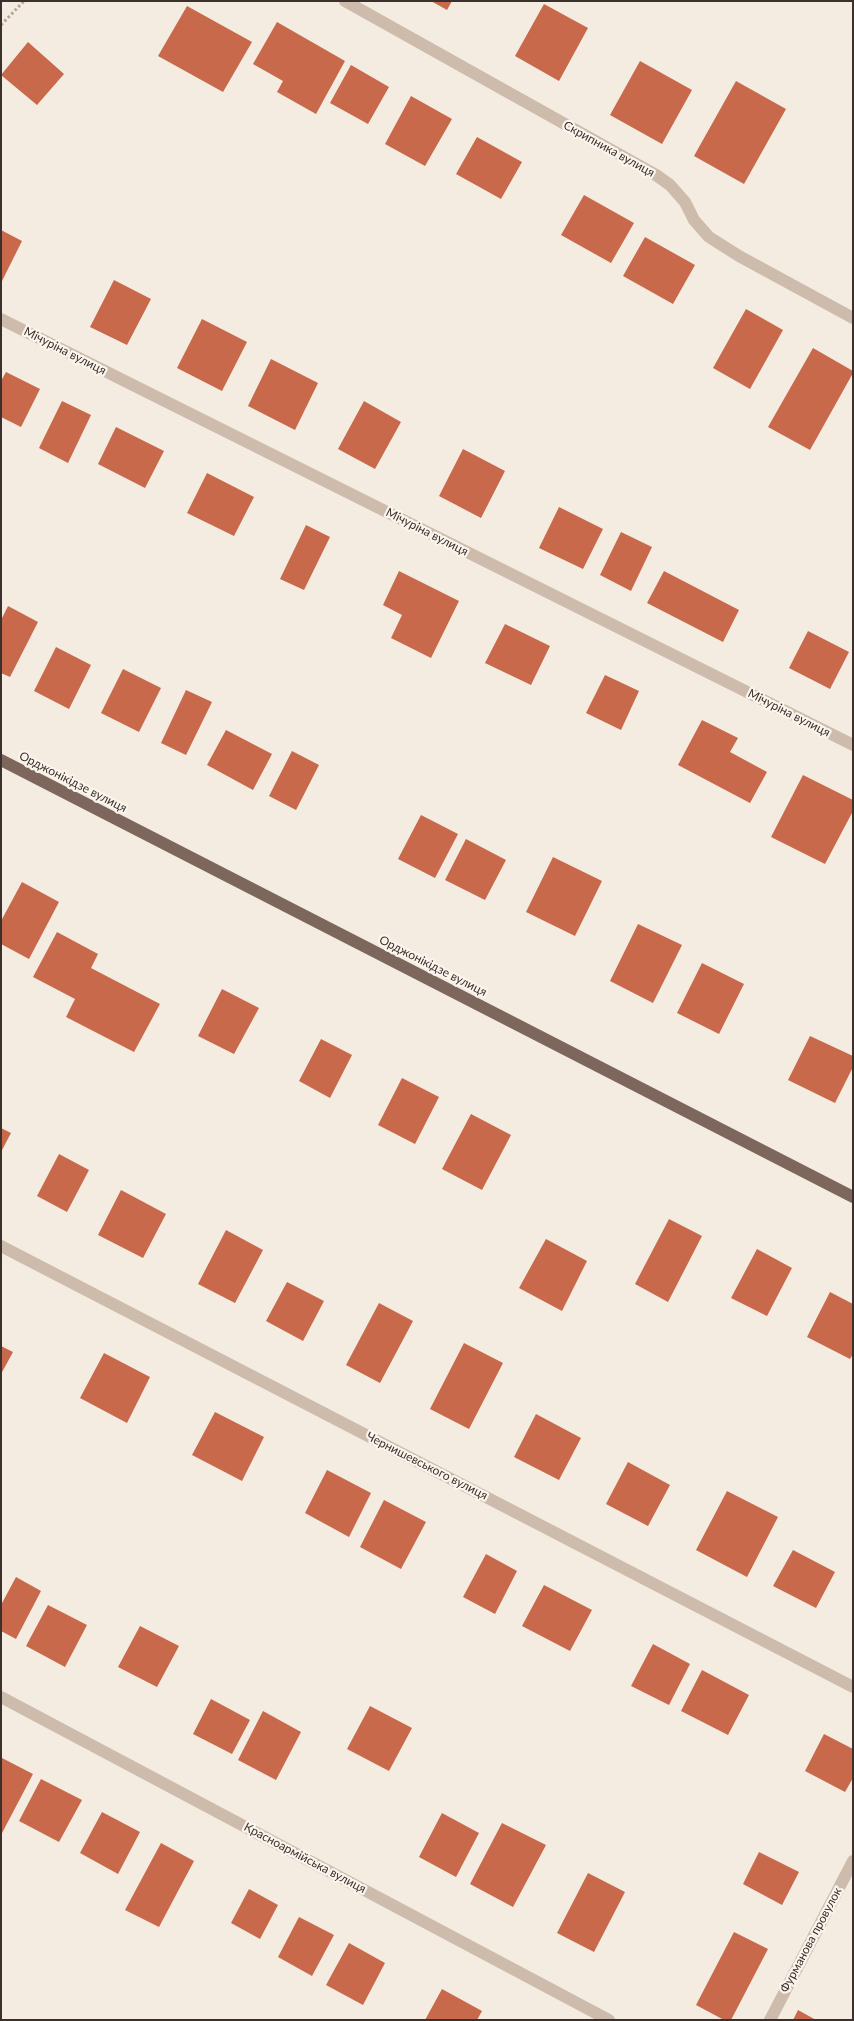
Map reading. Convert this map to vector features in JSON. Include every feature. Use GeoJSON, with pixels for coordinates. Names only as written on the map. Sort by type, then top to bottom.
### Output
{"type":"FeatureCollection","features":[{"type":"Feature","properties":{"kind":"main road","name":"Орджонікідзе вулиця"},"geometry":{"type":"LineString","coordinates":[[1,760],[853,1197]]}},
{"type":"Feature","properties":{"kind":"street","name":"Скрипника вулиця"},"geometry":{"type":"LineString","coordinates":[[345,1],[656,175],[670,184],[685,202],[694,220],[709,237],[739,256],[853,318]]}},
{"type":"Feature","properties":{"kind":"street","name":"Мічуріна вулиця"},"geometry":{"type":"LineString","coordinates":[[1,319],[853,745]]}},
{"type":"Feature","properties":{"kind":"street","name":"Чернишевського вулиця"},"geometry":{"type":"LineString","coordinates":[[1,1246],[853,1687]]}},
{"type":"Feature","properties":{"kind":"street","name":"Красноармійська вулиця"},"geometry":{"type":"LineString","coordinates":[[1,1697],[609,2020]]}},
{"type":"Feature","properties":{"kind":"street","name":"Фурманова провулок"},"geometry":{"type":"LineString","coordinates":[[770,2020],[853,1861]]}},
{"type":"Feature","properties":{"kind":"path"},"geometry":{"type":"LineString","coordinates":[[1,25],[24,1]]}},
{"type":"Feature","properties":{"kind":"building"},"geometry":{"type":"Polygon","coordinates":[[[431,1],[452,1],[447,10],[431,1]]]}},
{"type":"Feature","properties":{"kind":"building"},"geometry":{"type":"Polygon","coordinates":[[[544,4],[588,28],[559,81],[515,56],[544,4]]]}},
{"type":"Feature","properties":{"kind":"building"},"geometry":{"type":"Polygon","coordinates":[[[187,6],[252,42],[223,92],[158,56],[187,6]]]}},
{"type":"Feature","properties":{"kind":"building"},"geometry":{"type":"Polygon","coordinates":[[[277,22],[345,61],[316,114],[277,92],[283,81],[253,64],[277,22]]]}},
{"type":"Feature","properties":{"kind":"building"},"geometry":{"type":"Polygon","coordinates":[[[28,42],[64,74],[37,105],[1,75],[28,42]]]}},
{"type":"Feature","properties":{"kind":"building"},"geometry":{"type":"Polygon","coordinates":[[[640,61],[692,90],[662,144],[610,115],[640,61]]]}},
{"type":"Feature","properties":{"kind":"building"},"geometry":{"type":"Polygon","coordinates":[[[351,65],[389,87],[368,124],[330,103],[351,65]]]}},
{"type":"Feature","properties":{"kind":"building"},"geometry":{"type":"Polygon","coordinates":[[[736,81],[786,109],[744,184],[694,156],[736,81]]]}},
{"type":"Feature","properties":{"kind":"building"},"geometry":{"type":"Polygon","coordinates":[[[411,96],[452,119],[425,166],[385,144],[411,96]]]}},
{"type":"Feature","properties":{"kind":"building"},"geometry":{"type":"Polygon","coordinates":[[[477,137],[522,162],[501,199],[456,174],[477,137]]]}},
{"type":"Feature","properties":{"kind":"building"},"geometry":{"type":"Polygon","coordinates":[[[584,195],[634,223],[611,263],[561,235],[584,195]]]}},
{"type":"Feature","properties":{"kind":"building"},"geometry":{"type":"Polygon","coordinates":[[[1,230],[22,241],[1,283],[1,230]]]}},
{"type":"Feature","properties":{"kind":"building"},"geometry":{"type":"Polygon","coordinates":[[[645,237],[695,265],[673,304],[623,276],[645,237]]]}},
{"type":"Feature","properties":{"kind":"building"},"geometry":{"type":"Polygon","coordinates":[[[114,280],[151,299],[127,345],[90,327],[114,280]]]}},
{"type":"Feature","properties":{"kind":"building"},"geometry":{"type":"Polygon","coordinates":[[[746,309],[783,330],[750,389],[713,368],[746,309]]]}},
{"type":"Feature","properties":{"kind":"building"},"geometry":{"type":"Polygon","coordinates":[[[202,319],[247,342],[222,391],[177,368],[202,319]]]}},
{"type":"Feature","properties":{"kind":"building"},"geometry":{"type":"Polygon","coordinates":[[[813,348],[853,371],[853,373],[810,450],[768,427],[813,348]]]}},
{"type":"Feature","properties":{"kind":"building"},"geometry":{"type":"Polygon","coordinates":[[[271,359],[318,383],[295,430],[248,406],[271,359]]]}},
{"type":"Feature","properties":{"kind":"building"},"geometry":{"type":"Polygon","coordinates":[[[6,372],[40,389],[21,427],[1,417],[1,381],[6,372]]]}},
{"type":"Feature","properties":{"kind":"building"},"geometry":{"type":"Polygon","coordinates":[[[62,401],[91,415],[68,463],[39,448],[62,401]]]}},
{"type":"Feature","properties":{"kind":"building"},"geometry":{"type":"Polygon","coordinates":[[[364,401],[401,422],[375,469],[338,449],[364,401]]]}},
{"type":"Feature","properties":{"kind":"building"},"geometry":{"type":"Polygon","coordinates":[[[116,427],[164,451],[145,488],[98,464],[116,427]]]}},
{"type":"Feature","properties":{"kind":"building"},"geometry":{"type":"Polygon","coordinates":[[[463,449],[505,471],[481,518],[439,496],[463,449]]]}},
{"type":"Feature","properties":{"kind":"building"},"geometry":{"type":"Polygon","coordinates":[[[207,473],[254,497],[234,536],[187,513],[207,473]]]}},
{"type":"Feature","properties":{"kind":"building"},"geometry":{"type":"Polygon","coordinates":[[[559,507],[603,529],[583,569],[539,548],[559,507]]]}},
{"type":"Feature","properties":{"kind":"building"},"geometry":{"type":"Polygon","coordinates":[[[306,525],[330,537],[304,590],[280,579],[306,525]]]}},
{"type":"Feature","properties":{"kind":"building"},"geometry":{"type":"Polygon","coordinates":[[[621,532],[652,547],[631,591],[600,575],[621,532]]]}},
{"type":"Feature","properties":{"kind":"building"},"geometry":{"type":"Polygon","coordinates":[[[399,571],[459,601],[431,658],[391,638],[402,615],[383,605],[399,571]]]}},
{"type":"Feature","properties":{"kind":"building"},"geometry":{"type":"Polygon","coordinates":[[[664,571],[739,610],[723,642],[647,603],[664,571]]]}},
{"type":"Feature","properties":{"kind":"building"},"geometry":{"type":"Polygon","coordinates":[[[8,606],[38,622],[10,677],[1,673],[1,620],[8,606]]]}},
{"type":"Feature","properties":{"kind":"building"},"geometry":{"type":"Polygon","coordinates":[[[505,624],[550,646],[531,685],[485,663],[505,624]]]}},
{"type":"Feature","properties":{"kind":"building"},"geometry":{"type":"Polygon","coordinates":[[[808,631],[849,652],[830,689],[789,668],[808,631]]]}},
{"type":"Feature","properties":{"kind":"building"},"geometry":{"type":"Polygon","coordinates":[[[56,647],[91,665],[69,709],[34,691],[56,647]]]}},
{"type":"Feature","properties":{"kind":"building"},"geometry":{"type":"Polygon","coordinates":[[[123,669],[161,688],[139,732],[101,713],[123,669]]]}},
{"type":"Feature","properties":{"kind":"building"},"geometry":{"type":"Polygon","coordinates":[[[605,675],[639,691],[621,730],[586,713],[605,675]]]}},
{"type":"Feature","properties":{"kind":"building"},"geometry":{"type":"Polygon","coordinates":[[[186,690],[212,702],[186,755],[161,743],[186,690]]]}},
{"type":"Feature","properties":{"kind":"building"},"geometry":{"type":"Polygon","coordinates":[[[702,720],[738,738],[730,752],[767,772],[750,803],[678,765],[702,720]]]}},
{"type":"Feature","properties":{"kind":"building"},"geometry":{"type":"Polygon","coordinates":[[[226,730],[272,754],[253,790],[207,765],[226,730]]]}},
{"type":"Feature","properties":{"kind":"building"},"geometry":{"type":"Polygon","coordinates":[[[292,751],[319,765],[296,810],[269,796],[292,751]]]}},
{"type":"Feature","properties":{"kind":"building"},"geometry":{"type":"Polygon","coordinates":[[[803,775],[853,800],[853,811],[825,864],[771,837],[803,775]]]}},
{"type":"Feature","properties":{"kind":"building"},"geometry":{"type":"Polygon","coordinates":[[[421,815],[458,834],[435,878],[398,859],[421,815]]]}},
{"type":"Feature","properties":{"kind":"building"},"geometry":{"type":"Polygon","coordinates":[[[466,839],[506,860],[485,900],[445,880],[466,839]]]}},
{"type":"Feature","properties":{"kind":"building"},"geometry":{"type":"Polygon","coordinates":[[[553,857],[602,881],[575,936],[526,912],[553,857]]]}},
{"type":"Feature","properties":{"kind":"building"},"geometry":{"type":"Polygon","coordinates":[[[22,882],[59,902],[29,959],[1,944],[1,921],[22,882]]]}},
{"type":"Feature","properties":{"kind":"building"},"geometry":{"type":"Polygon","coordinates":[[[638,924],[682,945],[653,1003],[610,981],[638,924]]]}},
{"type":"Feature","properties":{"kind":"building"},"geometry":{"type":"Polygon","coordinates":[[[57,932],[98,954],[91,968],[160,1004],[134,1052],[66,1017],[75,999],[33,977],[57,932]]]}},
{"type":"Feature","properties":{"kind":"building"},"geometry":{"type":"Polygon","coordinates":[[[702,963],[744,984],[719,1034],[677,1013],[702,963]]]}},
{"type":"Feature","properties":{"kind":"building"},"geometry":{"type":"Polygon","coordinates":[[[222,989],[259,1008],[234,1054],[198,1036],[222,989]]]}},
{"type":"Feature","properties":{"kind":"building"},"geometry":{"type":"Polygon","coordinates":[[[810,1036],[853,1056],[853,1067],[835,1103],[788,1080],[810,1036]]]}},
{"type":"Feature","properties":{"kind":"building"},"geometry":{"type":"Polygon","coordinates":[[[321,1039],[352,1055],[330,1098],[299,1081],[321,1039]]]}},
{"type":"Feature","properties":{"kind":"building"},"geometry":{"type":"Polygon","coordinates":[[[402,1078],[439,1097],[415,1144],[378,1125],[402,1078]]]}},
{"type":"Feature","properties":{"kind":"building"},"geometry":{"type":"Polygon","coordinates":[[[471,1114],[511,1135],[482,1190],[442,1169],[471,1114]]]}},
{"type":"Feature","properties":{"kind":"building"},"geometry":{"type":"Polygon","coordinates":[[[1,1128],[11,1133],[1,1152],[1,1128]]]}},
{"type":"Feature","properties":{"kind":"building"},"geometry":{"type":"Polygon","coordinates":[[[59,1154],[89,1170],[67,1212],[37,1196],[59,1154]]]}},
{"type":"Feature","properties":{"kind":"building"},"geometry":{"type":"Polygon","coordinates":[[[121,1190],[166,1214],[143,1258],[98,1235],[121,1190]]]}},
{"type":"Feature","properties":{"kind":"building"},"geometry":{"type":"Polygon","coordinates":[[[669,1219],[702,1236],[668,1302],[635,1284],[669,1219]]]}},
{"type":"Feature","properties":{"kind":"building"},"geometry":{"type":"Polygon","coordinates":[[[226,1230],[263,1250],[235,1303],[198,1284],[226,1230]]]}},
{"type":"Feature","properties":{"kind":"building"},"geometry":{"type":"Polygon","coordinates":[[[546,1239],[587,1261],[562,1311],[519,1288],[546,1239]]]}},
{"type":"Feature","properties":{"kind":"building"},"geometry":{"type":"Polygon","coordinates":[[[757,1249],[792,1268],[767,1316],[731,1298],[757,1249]]]}},
{"type":"Feature","properties":{"kind":"building"},"geometry":{"type":"Polygon","coordinates":[[[287,1282],[324,1301],[303,1341],[266,1321],[287,1282]]]}},
{"type":"Feature","properties":{"kind":"building"},"geometry":{"type":"Polygon","coordinates":[[[830,1292],[853,1304],[853,1354],[850,1359],[807,1337],[830,1292]]]}},
{"type":"Feature","properties":{"kind":"building"},"geometry":{"type":"Polygon","coordinates":[[[379,1303],[413,1321],[380,1383],[346,1365],[379,1303]]]}},
{"type":"Feature","properties":{"kind":"building"},"geometry":{"type":"Polygon","coordinates":[[[464,1343],[503,1363],[469,1429],[430,1409],[464,1343]]]}},
{"type":"Feature","properties":{"kind":"building"},"geometry":{"type":"Polygon","coordinates":[[[1,1346],[13,1352],[1,1374],[1,1346]]]}},
{"type":"Feature","properties":{"kind":"building"},"geometry":{"type":"Polygon","coordinates":[[[104,1353],[150,1377],[127,1423],[80,1398],[104,1353]]]}},
{"type":"Feature","properties":{"kind":"building"},"geometry":{"type":"Polygon","coordinates":[[[215,1412],[264,1437],[242,1481],[192,1455],[215,1412]]]}},
{"type":"Feature","properties":{"kind":"building"},"geometry":{"type":"Polygon","coordinates":[[[536,1414],[581,1438],[559,1480],[514,1457],[536,1414]]]}},
{"type":"Feature","properties":{"kind":"building"},"geometry":{"type":"Polygon","coordinates":[[[628,1462],[670,1485],[648,1526],[606,1504],[628,1462]]]}},
{"type":"Feature","properties":{"kind":"building"},"geometry":{"type":"Polygon","coordinates":[[[327,1470],[371,1493],[349,1537],[305,1513],[327,1470]]]}},
{"type":"Feature","properties":{"kind":"building"},"geometry":{"type":"Polygon","coordinates":[[[727,1491],[778,1517],[747,1577],[696,1550],[727,1491]]]}},
{"type":"Feature","properties":{"kind":"building"},"geometry":{"type":"Polygon","coordinates":[[[384,1500],[426,1522],[401,1569],[360,1547],[384,1500]]]}},
{"type":"Feature","properties":{"kind":"building"},"geometry":{"type":"Polygon","coordinates":[[[793,1550],[835,1572],[816,1608],[773,1586],[793,1550]]]}},
{"type":"Feature","properties":{"kind":"building"},"geometry":{"type":"Polygon","coordinates":[[[486,1554],[517,1571],[495,1614],[463,1597],[486,1554]]]}},
{"type":"Feature","properties":{"kind":"building"},"geometry":{"type":"Polygon","coordinates":[[[16,1577],[41,1591],[16,1639],[1,1631],[1,1605],[16,1577]]]}},
{"type":"Feature","properties":{"kind":"building"},"geometry":{"type":"Polygon","coordinates":[[[544,1585],[592,1610],[570,1651],[522,1626],[544,1585]]]}},
{"type":"Feature","properties":{"kind":"building"},"geometry":{"type":"Polygon","coordinates":[[[48,1605],[87,1625],[65,1667],[26,1646],[48,1605]]]}},
{"type":"Feature","properties":{"kind":"building"},"geometry":{"type":"Polygon","coordinates":[[[140,1626],[179,1646],[157,1687],[118,1667],[140,1626]]]}},
{"type":"Feature","properties":{"kind":"building"},"geometry":{"type":"Polygon","coordinates":[[[653,1644],[690,1664],[669,1705],[631,1686],[653,1644]]]}},
{"type":"Feature","properties":{"kind":"building"},"geometry":{"type":"Polygon","coordinates":[[[702,1670],[749,1695],[728,1735],[681,1711],[702,1670]]]}},
{"type":"Feature","properties":{"kind":"building"},"geometry":{"type":"Polygon","coordinates":[[[211,1699],[250,1720],[232,1754],[193,1734],[211,1699]]]}},
{"type":"Feature","properties":{"kind":"building"},"geometry":{"type":"Polygon","coordinates":[[[370,1706],[412,1728],[389,1771],[347,1749],[370,1706]]]}},
{"type":"Feature","properties":{"kind":"building"},"geometry":{"type":"Polygon","coordinates":[[[263,1711],[301,1732],[276,1780],[238,1760],[263,1711]]]}},
{"type":"Feature","properties":{"kind":"building"},"geometry":{"type":"Polygon","coordinates":[[[824,1734],[853,1749],[853,1778],[845,1792],[805,1771],[824,1734]]]}},
{"type":"Feature","properties":{"kind":"building"},"geometry":{"type":"Polygon","coordinates":[[[2,1758],[33,1774],[1,1835],[1,1760],[2,1758]]]}},
{"type":"Feature","properties":{"kind":"building"},"geometry":{"type":"Polygon","coordinates":[[[41,1779],[82,1800],[59,1842],[19,1821],[41,1779]]]}},
{"type":"Feature","properties":{"kind":"building"},"geometry":{"type":"Polygon","coordinates":[[[102,1812],[140,1832],[118,1874],[80,1853],[102,1812]]]}},
{"type":"Feature","properties":{"kind":"building"},"geometry":{"type":"Polygon","coordinates":[[[442,1813],[479,1833],[456,1877],[419,1857],[442,1813]]]}},
{"type":"Feature","properties":{"kind":"building"},"geometry":{"type":"Polygon","coordinates":[[[502,1823],[546,1845],[513,1907],[470,1884],[502,1823]]]}},
{"type":"Feature","properties":{"kind":"building"},"geometry":{"type":"Polygon","coordinates":[[[161,1843],[194,1861],[159,1927],[125,1910],[161,1843]]]}},
{"type":"Feature","properties":{"kind":"building"},"geometry":{"type":"Polygon","coordinates":[[[759,1852],[799,1872],[782,1905],[743,1884],[759,1852]]]}},
{"type":"Feature","properties":{"kind":"building"},"geometry":{"type":"Polygon","coordinates":[[[588,1873],[625,1892],[594,1952],[557,1933],[588,1873]]]}},
{"type":"Feature","properties":{"kind":"building"},"geometry":{"type":"Polygon","coordinates":[[[249,1889],[278,1905],[260,1939],[231,1923],[249,1889]]]}},
{"type":"Feature","properties":{"kind":"building"},"geometry":{"type":"Polygon","coordinates":[[[299,1917],[334,1935],[312,1976],[278,1957],[299,1917]]]}},
{"type":"Feature","properties":{"kind":"building"},"geometry":{"type":"Polygon","coordinates":[[[734,1932],[768,1949],[731,2020],[724,2020],[696,2005],[734,1932]]]}},
{"type":"Feature","properties":{"kind":"building"},"geometry":{"type":"Polygon","coordinates":[[[349,1943],[385,1963],[363,2005],[326,1985],[349,1943]]]}},
{"type":"Feature","properties":{"kind":"building"},"geometry":{"type":"Polygon","coordinates":[[[442,1989],[482,2011],[477,2020],[425,2020],[442,1989]]]}},
{"type":"Feature","properties":{"kind":"building"},"geometry":{"type":"Polygon","coordinates":[[[798,2010],[816,2020],[793,2020],[798,2010]]]}}]}
